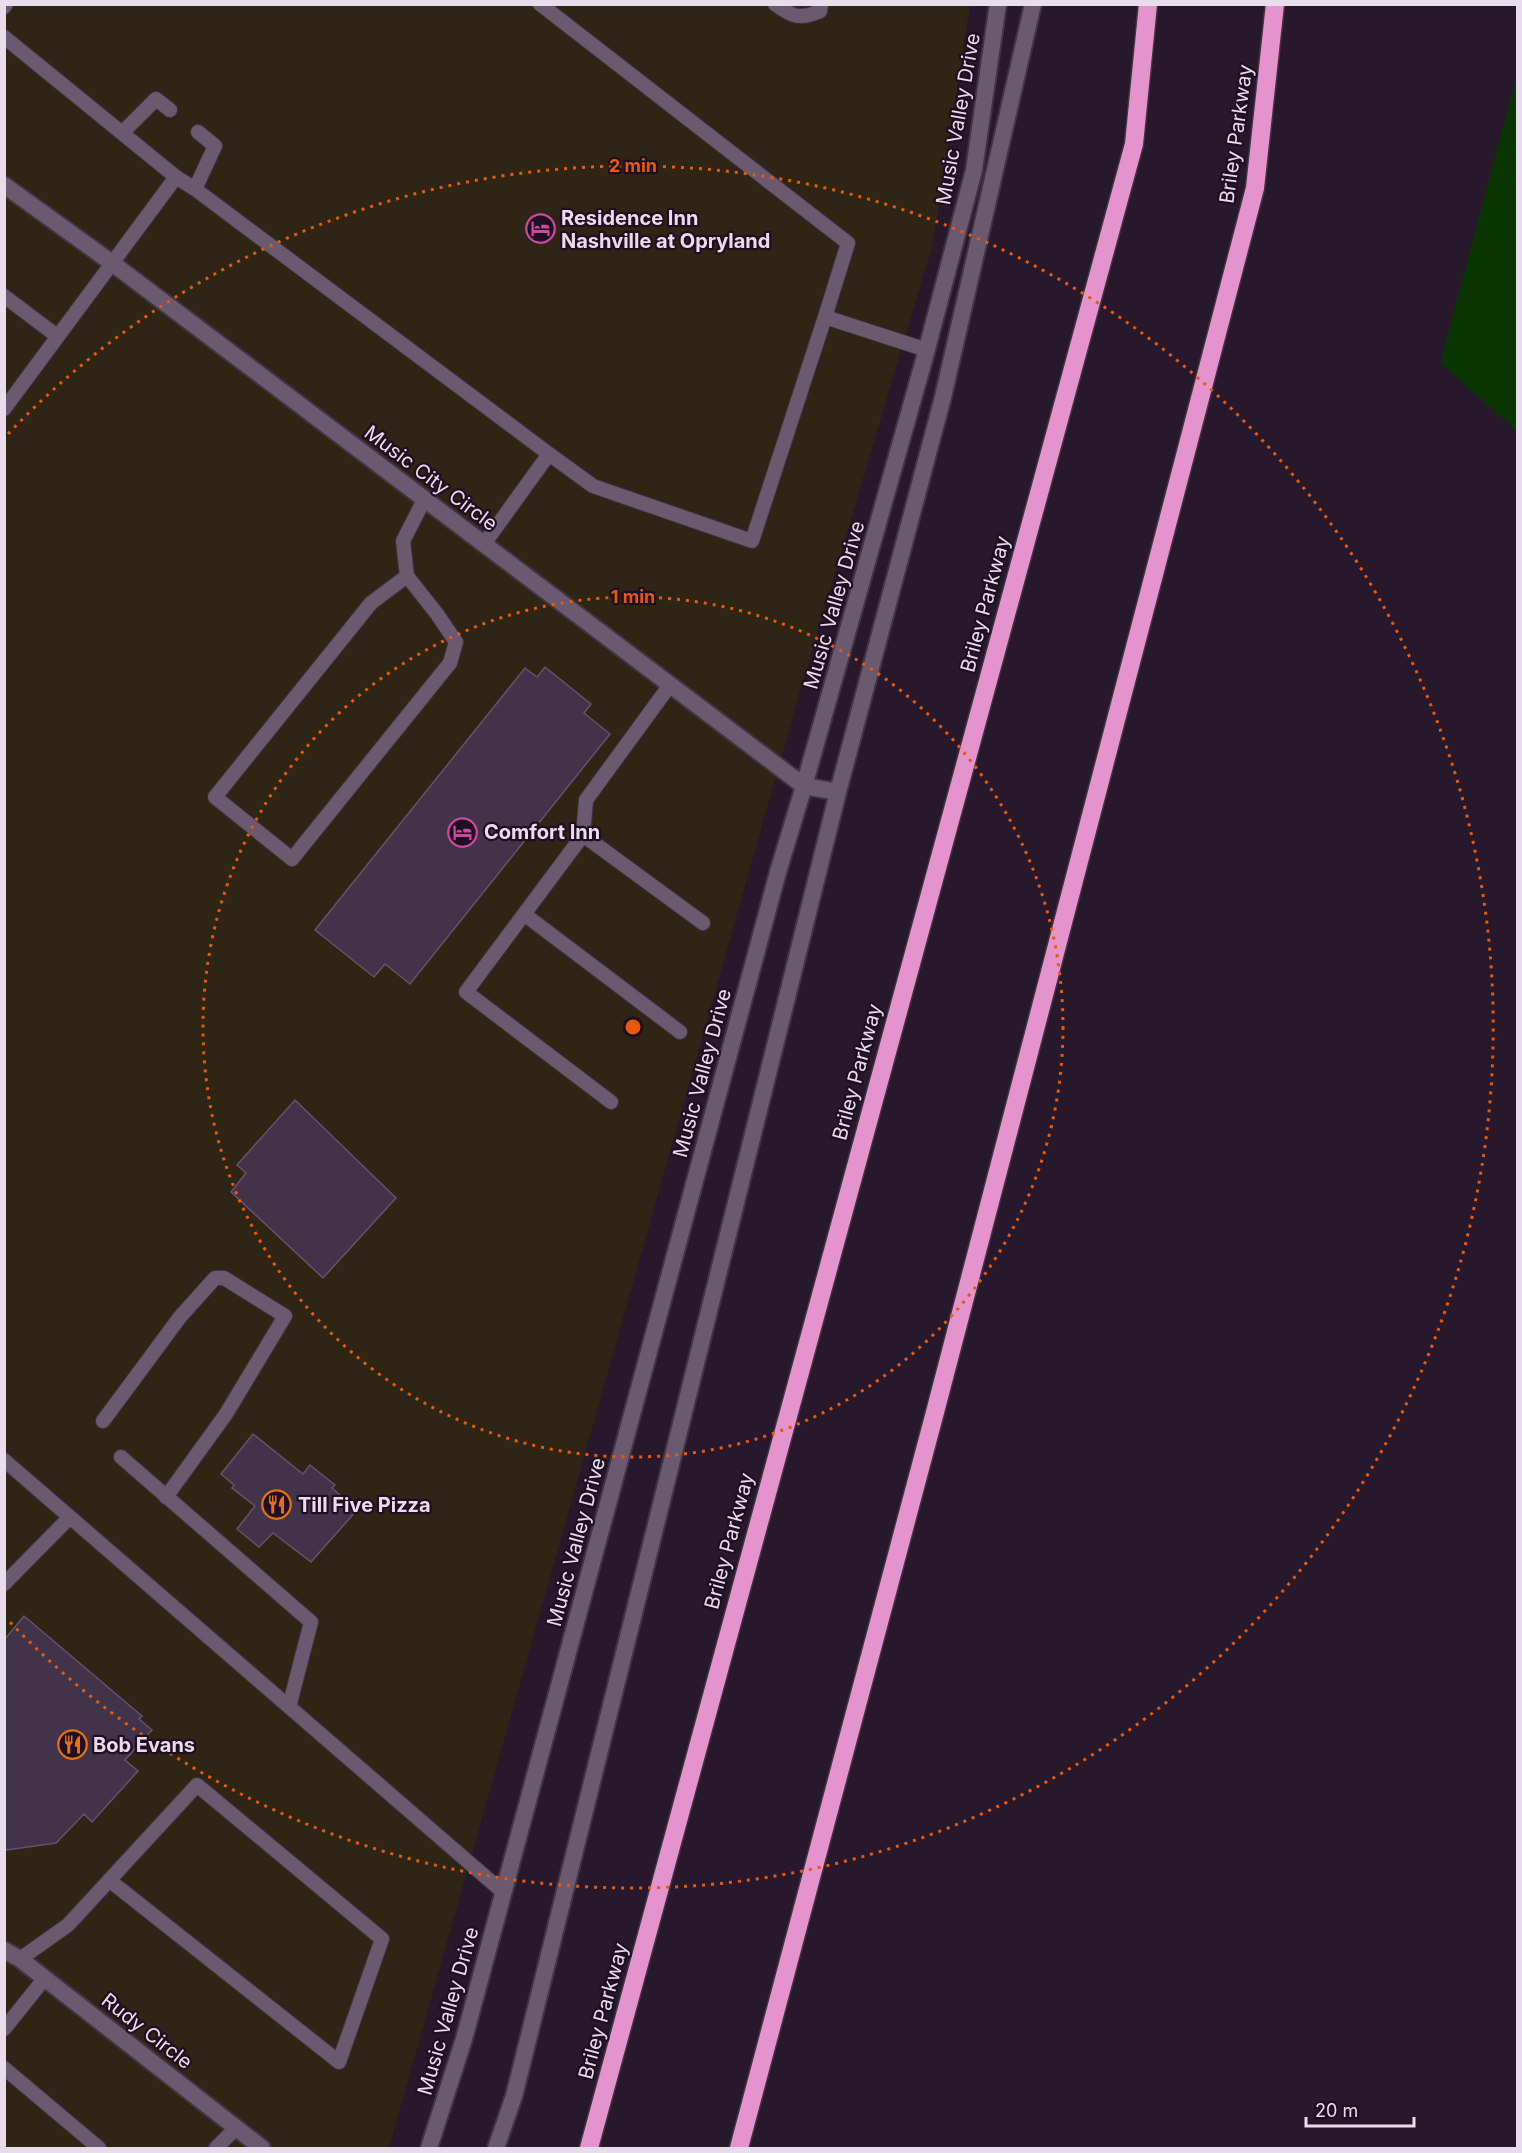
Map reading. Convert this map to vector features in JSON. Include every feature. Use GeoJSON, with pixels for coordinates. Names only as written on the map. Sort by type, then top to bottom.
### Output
{"type":"FeatureCollection","features":[{"type":"Feature","properties":{"kind":"highway","name":"Briley Parkway"},"geometry":{"type":"LineString","coordinates":[[589,2148],[1134,144],[1149,4]]}},
{"type":"Feature","properties":{"kind":"highway","name":"Briley Parkway"},"geometry":{"type":"LineString","coordinates":[[739,2148],[925,1450],[1255,188],[1275,4]]}},
{"type":"Feature","properties":{"kind":"street","name":"Music Valley Drive"},"geometry":{"type":"LineString","coordinates":[[429,2148],[464,2039],[775,883],[927,350],[974,170],[998,4]]}},
{"type":"Feature","properties":{"kind":"street"},"geometry":{"type":"LineString","coordinates":[[496,2148],[514,2096],[838,792],[943,398],[1033,4]]}},
{"type":"Feature","properties":{"kind":"street","name":"Music City Circle"},"geometry":{"type":"LineString","coordinates":[[4,185],[112,263],[804,786],[838,792]]}},
{"type":"Feature","properties":{"kind":"street","name":"Rudy Circle"},"geometry":{"type":"LineString","coordinates":[[4,1950],[21,1959],[262,2148]]}},
{"type":"Feature","properties":{"kind":"lane"},"geometry":{"type":"LineString","coordinates":[[4,37],[176,177],[593,486],[752,541],[848,243],[540,4]]}},
{"type":"Feature","properties":{"kind":"lane"},"geometry":{"type":"LineString","coordinates":[[775,4],[789,14],[806,17],[820,11],[821,4]]}},
{"type":"Feature","properties":{"kind":"lane"},"geometry":{"type":"LineString","coordinates":[[122,133],[156,99],[170,110]]}},
{"type":"Feature","properties":{"kind":"lane"},"geometry":{"type":"LineString","coordinates":[[195,189],[215,146],[198,132]]}},
{"type":"Feature","properties":{"kind":"lane"},"geometry":{"type":"LineString","coordinates":[[4,409],[176,177]]}},
{"type":"Feature","properties":{"kind":"lane"},"geometry":{"type":"LineString","coordinates":[[4,296],[57,336]]}},
{"type":"Feature","properties":{"kind":"lane"},"geometry":{"type":"LineString","coordinates":[[825,317],[927,350]]}},
{"type":"Feature","properties":{"kind":"lane"},"geometry":{"type":"LineString","coordinates":[[484,544],[549,454]]}},
{"type":"Feature","properties":{"kind":"lane"},"geometry":{"type":"LineString","coordinates":[[407,576],[371,603],[215,797],[292,859],[450,663],[456,642],[407,576],[403,542],[424,500]]}},
{"type":"Feature","properties":{"kind":"lane"},"geometry":{"type":"LineString","coordinates":[[611,1102],[466,992],[583,835],[586,800],[670,685]]}},
{"type":"Feature","properties":{"kind":"lane"},"geometry":{"type":"LineString","coordinates":[[583,835],[703,923]]}},
{"type":"Feature","properties":{"kind":"lane"},"geometry":{"type":"LineString","coordinates":[[524,914],[680,1032]]}},
{"type":"Feature","properties":{"kind":"lane"},"geometry":{"type":"LineString","coordinates":[[103,1420],[180,1317],[215,1278],[224,1278],[283,1313],[285,1318],[232,1404],[166,1497]]}},
{"type":"Feature","properties":{"kind":"lane"},"geometry":{"type":"LineString","coordinates":[[120,1456],[311,1622],[289,1707]]}},
{"type":"Feature","properties":{"kind":"lane"},"geometry":{"type":"LineString","coordinates":[[4,1460],[503,1892]]}},
{"type":"Feature","properties":{"kind":"lane"},"geometry":{"type":"LineString","coordinates":[[4,1584],[70,1517]]}},
{"type":"Feature","properties":{"kind":"lane"},"geometry":{"type":"LineString","coordinates":[[21,1959],[68,1925],[109,1880],[197,1785],[382,1940],[339,2062],[109,1880]]}},
{"type":"Feature","properties":{"kind":"lane"},"geometry":{"type":"LineString","coordinates":[[4,2029],[45,1978]]}},
{"type":"Feature","properties":{"kind":"lane"},"geometry":{"type":"LineString","coordinates":[[4,2068],[99,2148]]}},
{"type":"Feature","properties":{"kind":"lane"},"geometry":{"type":"LineString","coordinates":[[216,2148],[236,2128]]}},
{"type":"Feature","properties":{"kind":"shaded area"},"geometry":{"type":"Polygon","coordinates":[[[5,5],[970,5],[933,243],[800,691],[389,2148],[5,2148],[5,5]]]}},
{"type":"Feature","properties":{"kind":"green space"},"geometry":{"type":"Polygon","coordinates":[[[1517,74],[1517,431],[1440,363],[1517,74]]]}},
{"type":"Feature","properties":{"kind":"building","name":"Comfort Inn"},"geometry":{"type":"Polygon","coordinates":[[[545,667],[591,704],[584,713],[610,734],[410,984],[385,964],[374,977],[315,930],[525,668],[537,677],[545,667]]]}},
{"type":"Feature","properties":{"kind":"building"},"geometry":{"type":"Polygon","coordinates":[[[295,1100],[396,1198],[323,1278],[231,1192],[246,1173],[237,1165],[295,1100]]]}},
{"type":"Feature","properties":{"kind":"building"},"geometry":{"type":"Polygon","coordinates":[[[253,1434],[303,1474],[310,1465],[335,1485],[332,1488],[357,1510],[311,1562],[273,1533],[259,1547],[237,1529],[255,1506],[232,1488],[234,1485],[221,1474],[253,1434]]]}},
{"type":"Feature","properties":{"kind":"building","name":"Bob Evans"},"geometry":{"type":"Polygon","coordinates":[[[24,1616],[142,1716],[139,1719],[152,1730],[125,1760],[138,1771],[92,1822],[84,1814],[56,1843],[7,1850],[4,1847],[4,1640],[24,1616]]]}},
{"type":"Feature","properties":{"kind":"place","name":"Residence Inn Nashville at Opryland"},"geometry":{"type":"Point","coordinates":[540,229]}},
{"type":"Feature","properties":{"kind":"place","name":"Comfort Inn"},"geometry":{"type":"Point","coordinates":[463,832]}},
{"type":"Feature","properties":{"kind":"place","name":"Till Five Pizza"},"geometry":{"type":"Point","coordinates":[277,1505]}},
{"type":"Feature","properties":{"kind":"place","name":"Bob Evans"},"geometry":{"type":"Point","coordinates":[72,1745]}}]}
